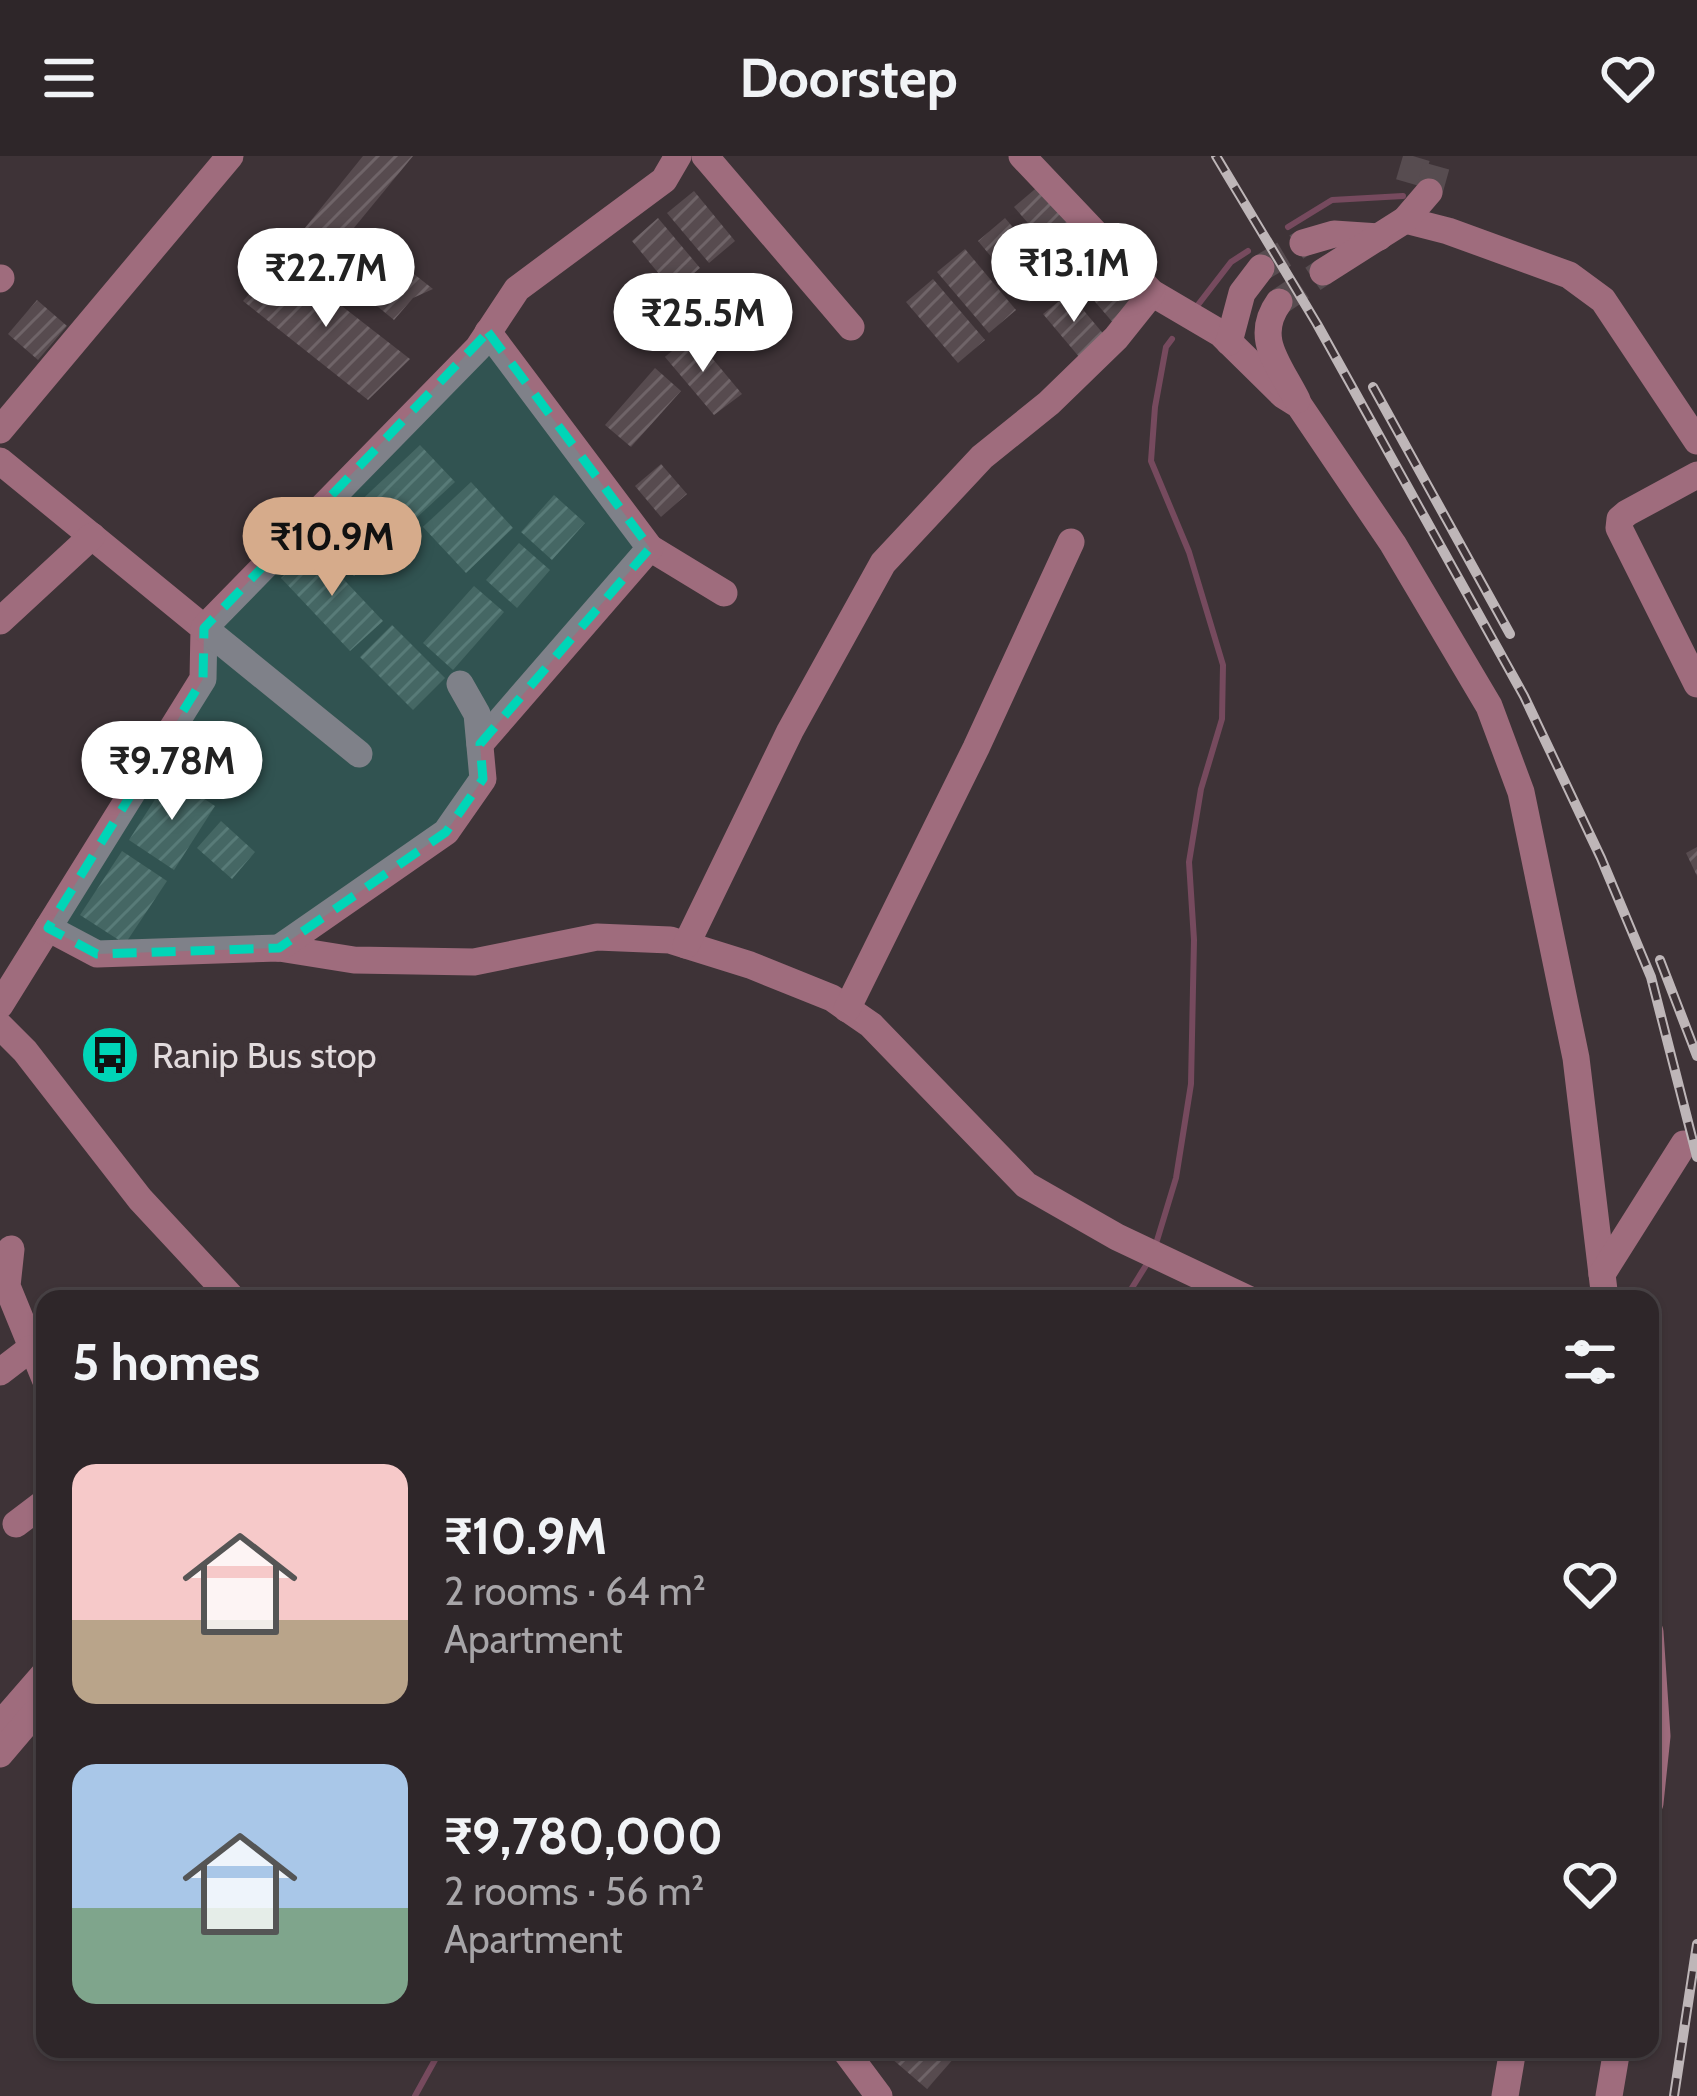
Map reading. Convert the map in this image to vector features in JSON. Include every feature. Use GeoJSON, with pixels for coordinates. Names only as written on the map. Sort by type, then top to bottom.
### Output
{"type":"FeatureCollection","features":[{"type":"Feature","properties":{"kind":"street"},"geometry":{"type":"LineString","coordinates":[[0,1005],[203,679],[204,628],[478,348],[517,289],[623,214],[664,180],[678,156]]}},
{"type":"Feature","properties":{"kind":"street"},"geometry":{"type":"LineString","coordinates":[[706,156],[851,327]]}},
{"type":"Feature","properties":{"kind":"street"},"geometry":{"type":"LineString","coordinates":[[1022,156],[1152,293],[1229,341],[1299,406]]}},
{"type":"Feature","properties":{"kind":"street"},"geometry":{"type":"LineString","coordinates":[[0,430],[219,160]]}},
{"type":"Feature","properties":{"kind":"street"},"geometry":{"type":"LineString","coordinates":[[1323,272],[1379,237],[1414,201],[1448,231],[1569,275],[1603,300],[1697,441]]}},
{"type":"Feature","properties":{"kind":"street"},"geometry":{"type":"LineString","coordinates":[[1303,243],[1334,234],[1379,237]]}},
{"type":"Feature","properties":{"kind":"street"},"geometry":{"type":"LineString","coordinates":[[1229,341],[1242,293],[1261,268]]}},
{"type":"Feature","properties":{"kind":"street"},"geometry":{"type":"LineString","coordinates":[[686,945],[790,731],[883,563],[982,457],[1049,403],[1116,338],[1152,293]]}},
{"type":"Feature","properties":{"kind":"street"},"geometry":{"type":"LineString","coordinates":[[1279,302],[1266,320],[1265,336],[1299,406],[1394,544],[1489,706],[1521,792],[1576,1058],[1604,1286]]}},
{"type":"Feature","properties":{"kind":"street"},"geometry":{"type":"LineString","coordinates":[[488,332],[650,548],[724,593]]}},
{"type":"Feature","properties":{"kind":"street"},"geometry":{"type":"LineString","coordinates":[[0,461],[358,754]]}},
{"type":"Feature","properties":{"kind":"street"},"geometry":{"type":"LineString","coordinates":[[1697,475],[1627,514],[1619,528],[1697,684]]}},
{"type":"Feature","properties":{"kind":"street"},"geometry":{"type":"LineString","coordinates":[[0,621],[92,536]]}},
{"type":"Feature","properties":{"kind":"street"},"geometry":{"type":"LineString","coordinates":[[848,1009],[1071,542]]}},
{"type":"Feature","properties":{"kind":"street"},"geometry":{"type":"LineString","coordinates":[[480,744],[650,548]]}},
{"type":"Feature","properties":{"kind":"street"},"geometry":{"type":"LineString","coordinates":[[279,948],[446,832],[483,779],[477,714],[460,684]]}},
{"type":"Feature","properties":{"kind":"street"},"geometry":{"type":"LineString","coordinates":[[48,928],[97,954],[279,948],[354,961],[474,962],[597,937],[670,940],[750,964],[832,998],[871,1025],[1026,1185],[1117,1237],[1229,1290]]}},
{"type":"Feature","properties":{"kind":"street"},"geometry":{"type":"LineString","coordinates":[[0,1026],[25,1051],[140,1199],[225,1290]]}},
{"type":"Feature","properties":{"kind":"street"},"geometry":{"type":"LineString","coordinates":[[1604,1286],[1684,1144]]}},
{"type":"Feature","properties":{"kind":"street"},"geometry":{"type":"LineString","coordinates":[[10,1249],[4,1287],[36,1361]]}},
{"type":"Feature","properties":{"kind":"street"},"geometry":{"type":"LineString","coordinates":[[0,1372],[30,1349]]}},
{"type":"Feature","properties":{"kind":"street"},"geometry":{"type":"LineString","coordinates":[[16,1524],[36,1509]]}},
{"type":"Feature","properties":{"kind":"street"},"geometry":{"type":"LineString","coordinates":[[4,1708],[36,1681]]}},
{"type":"Feature","properties":{"kind":"street"},"geometry":{"type":"LineString","coordinates":[[0,1754],[36,1712]]}},
{"type":"Feature","properties":{"kind":"street"},"geometry":{"type":"LineString","coordinates":[[850,2058],[873,2091]]}},
{"type":"Feature","properties":{"kind":"street"},"geometry":{"type":"LineString","coordinates":[[1504,2096],[1511,2058]]}},
{"type":"Feature","properties":{"kind":"street"},"geometry":{"type":"LineString","coordinates":[[1609,2096],[1615,2058]]}},
{"type":"Feature","properties":{"kind":"highlighted area"},"geometry":{"type":"Polygon","coordinates":[[[488,332],[650,548],[480,744],[483,779],[446,832],[279,948],[97,954],[48,928],[203,679],[204,628],[488,332]]]}},
{"type":"Feature","properties":{"kind":"building"},"geometry":{"type":"Polygon","coordinates":[[[363,156],[413,156],[321,268],[292,244],[363,156]]]}},
{"type":"Feature","properties":{"kind":"building"},"geometry":{"type":"Polygon","coordinates":[[[1041,184],[1093,244],[1066,267],[1014,207],[1041,184]]]}},
{"type":"Feature","properties":{"kind":"building"},"geometry":{"type":"Polygon","coordinates":[[[694,191],[735,241],[709,263],[667,213],[694,191]]]}},
{"type":"Feature","properties":{"kind":"building"},"geometry":{"type":"Polygon","coordinates":[[[658,218],[700,268],[673,291],[632,241],[658,218]]]}},
{"type":"Feature","properties":{"kind":"building"},"geometry":{"type":"Polygon","coordinates":[[[1005,218],[1057,279],[1029,302],[978,241],[1005,218]]]}},
{"type":"Feature","properties":{"kind":"building"},"geometry":{"type":"Polygon","coordinates":[[[372,241],[433,289],[413,298],[394,320],[344,279],[372,241]]]}},
{"type":"Feature","properties":{"kind":"building"},"geometry":{"type":"Polygon","coordinates":[[[965,249],[1016,310],[989,333],[937,272],[965,249]]]}},
{"type":"Feature","properties":{"kind":"building"},"geometry":{"type":"Polygon","coordinates":[[[280,258],[410,359],[368,400],[243,301],[280,258]]]}},
{"type":"Feature","properties":{"kind":"building"},"geometry":{"type":"Polygon","coordinates":[[[1104,260],[1141,304],[1115,325],[1078,282],[1104,260]]]}},
{"type":"Feature","properties":{"kind":"building"},"geometry":{"type":"Polygon","coordinates":[[[933,279],[985,340],[958,363],[906,302],[933,279]]]}},
{"type":"Feature","properties":{"kind":"building"},"geometry":{"type":"Polygon","coordinates":[[[1069,293],[1106,337],[1080,358],[1043,314],[1069,293]]]}},
{"type":"Feature","properties":{"kind":"building"},"geometry":{"type":"Polygon","coordinates":[[[37,300],[67,326],[38,360],[8,334],[37,300]]]}},
{"type":"Feature","properties":{"kind":"building"},"geometry":{"type":"Polygon","coordinates":[[[692,334],[742,394],[714,415],[665,357],[692,334]]]}},
{"type":"Feature","properties":{"kind":"building"},"geometry":{"type":"Polygon","coordinates":[[[655,368],[681,391],[631,447],[605,425],[655,368]]]}},
{"type":"Feature","properties":{"kind":"building"},"geometry":{"type":"Polygon","coordinates":[[[420,445],[455,482],[354,576],[320,539],[420,445]]]}},
{"type":"Feature","properties":{"kind":"building"},"geometry":{"type":"Polygon","coordinates":[[[661,464],[687,494],[661,517],[635,486],[661,464]]]}},
{"type":"Feature","properties":{"kind":"building"},"geometry":{"type":"Polygon","coordinates":[[[471,482],[513,528],[466,573],[423,527],[471,482]]]}},
{"type":"Feature","properties":{"kind":"building"},"geometry":{"type":"Polygon","coordinates":[[[554,495],[585,523],[552,560],[521,532],[554,495]]]}},
{"type":"Feature","properties":{"kind":"building"},"geometry":{"type":"Polygon","coordinates":[[[519,543],[550,570],[517,608],[486,580],[519,543]]]}},
{"type":"Feature","properties":{"kind":"building"},"geometry":{"type":"Polygon","coordinates":[[[313,547],[383,621],[350,651],[281,578],[313,547]]]}},
{"type":"Feature","properties":{"kind":"building"},"geometry":{"type":"Polygon","coordinates":[[[474,586],[504,612],[453,670],[423,643],[474,586]]]}},
{"type":"Feature","properties":{"kind":"building"},"geometry":{"type":"Polygon","coordinates":[[[392,625],[445,678],[413,710],[360,657],[392,625]]]}},
{"type":"Feature","properties":{"kind":"building"},"geometry":{"type":"Polygon","coordinates":[[[170,776],[215,806],[174,870],[129,840],[170,776]]]}},
{"type":"Feature","properties":{"kind":"building"},"geometry":{"type":"Polygon","coordinates":[[[221,821],[255,852],[232,879],[197,848],[221,821]]]}},
{"type":"Feature","properties":{"kind":"building"},"geometry":{"type":"Polygon","coordinates":[[[1697,847],[1697,876],[1686,853],[1697,847]]]}},
{"type":"Feature","properties":{"kind":"building"},"geometry":{"type":"Polygon","coordinates":[[[122,851],[167,881],[125,944],[80,915],[122,851]]]}},
{"type":"Feature","properties":{"kind":"building"},"geometry":{"type":"Polygon","coordinates":[[[891,2058],[954,2058],[927,2089],[891,2058]]]}},
{"type":"Feature","properties":{"kind":"waterway"},"geometry":{"type":"LineString","coordinates":[[1288,227],[1332,200],[1403,196]]}},
{"type":"Feature","properties":{"kind":"waterway"},"geometry":{"type":"LineString","coordinates":[[1194,310],[1231,262],[1248,251]]}},
{"type":"Feature","properties":{"kind":"waterway"},"geometry":{"type":"LineString","coordinates":[[1155,1247],[1176,1178],[1191,1084],[1194,940],[1189,862],[1201,789],[1222,719],[1223,665],[1189,552],[1151,461],[1155,407],[1166,347],[1172,339]]}},
{"type":"Feature","properties":{"kind":"waterway"},"geometry":{"type":"LineString","coordinates":[[1131,1290],[1150,1259]]}},
{"type":"Feature","properties":{"kind":"waterway"},"geometry":{"type":"LineString","coordinates":[[415,2096],[436,2058]]}},
{"type":"Feature","properties":{"kind":"tunnel"},"geometry":{"type":"LineString","coordinates":[[1409,183],[1417,156]]}},
{"type":"Feature","properties":{"kind":"tunnel"},"geometry":{"type":"LineString","coordinates":[[1429,192],[1439,156]]}},
{"type":"Feature","properties":{"kind":"tunnel"},"geometry":{"type":"LineString","coordinates":[[1261,268],[1303,243]]}},
{"type":"Feature","properties":{"kind":"tunnel"},"geometry":{"type":"LineString","coordinates":[[1279,302],[1323,272]]}},
{"type":"Feature","properties":{"kind":"railway"},"geometry":{"type":"LineString","coordinates":[[1216,156],[1317,324],[1524,696],[1651,977],[1697,1157]]}},
{"type":"Feature","properties":{"kind":"railway"},"geometry":{"type":"LineString","coordinates":[[1373,387],[1510,634]]}},
{"type":"Feature","properties":{"kind":"railway"},"geometry":{"type":"LineString","coordinates":[[1660,960],[1697,1056]]}},
{"type":"Feature","properties":{"kind":"railway"},"geometry":{"type":"LineString","coordinates":[[1674,2096],[1697,1944]]}},
{"type":"Feature","properties":{"kind":"place","name":"Ranip Bus stop"},"geometry":{"type":"Point","coordinates":[110,1055]}}]}
